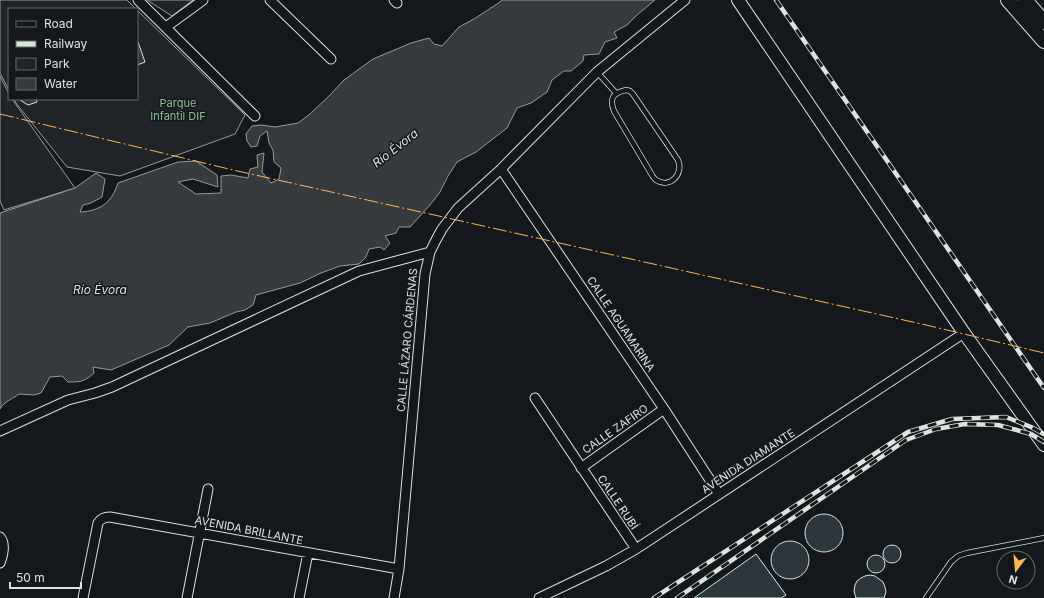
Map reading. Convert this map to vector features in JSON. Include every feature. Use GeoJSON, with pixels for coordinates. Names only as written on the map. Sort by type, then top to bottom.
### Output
{"type":"FeatureCollection","features":[{"type":"Feature","properties":{"kind":"main road"},"geometry":{"type":"LineString","coordinates":[[1008,0],[1044,41]]}},
{"type":"Feature","properties":{"kind":"main road"},"geometry":{"type":"LineString","coordinates":[[1025,0],[1044,22]]}},
{"type":"Feature","properties":{"kind":"street"},"geometry":{"type":"LineString","coordinates":[[138,0],[255,116]]}},
{"type":"Feature","properties":{"kind":"street"},"geometry":{"type":"LineString","coordinates":[[166,27],[203,0]]}},
{"type":"Feature","properties":{"kind":"street"},"geometry":{"type":"LineString","coordinates":[[270,0],[331,59]]}},
{"type":"Feature","properties":{"kind":"street","name":"CALLE LÁZARO CÁRDENAS"},"geometry":{"type":"LineString","coordinates":[[394,598],[398,569],[422,296],[430,252],[442,229],[458,208],[501,169],[597,72],[685,0]]}},
{"type":"Feature","properties":{"kind":"street"},"geometry":{"type":"LineString","coordinates":[[738,0],[964,333],[1044,445]]}},
{"type":"Feature","properties":{"kind":"street","name":"CALLE AGUAMARINA"},"geometry":{"type":"LineString","coordinates":[[501,169],[664,409],[719,494]]}},
{"type":"Feature","properties":{"kind":"street"},"geometry":{"type":"LineString","coordinates":[[0,431],[68,400],[104,390],[359,271],[430,252]]}},
{"type":"Feature","properties":{"kind":"street","name":"AVENIDA DIAMANTE"},"geometry":{"type":"LineString","coordinates":[[539,598],[606,566],[636,549],[964,333]]}},
{"type":"Feature","properties":{"kind":"street","name":"CALLE RUBÍ"},"geometry":{"type":"LineString","coordinates":[[535,398],[636,549]]}},
{"type":"Feature","properties":{"kind":"street","name":"CALLE ZAFIRO"},"geometry":{"type":"LineString","coordinates":[[581,468],[664,409]]}},
{"type":"Feature","properties":{"kind":"street"},"geometry":{"type":"LineString","coordinates":[[187,598],[208,489]]}},
{"type":"Feature","properties":{"kind":"street","name":"AVENIDA BRILLANTE"},"geometry":{"type":"LineString","coordinates":[[83,598],[98,523],[105,517],[199,532],[398,569]]}},
{"type":"Feature","properties":{"kind":"street"},"geometry":{"type":"LineString","coordinates":[[0,537],[4,548],[0,563]]}},
{"type":"Feature","properties":{"kind":"street"},"geometry":{"type":"LineString","coordinates":[[299,598],[308,553]]}},
{"type":"Feature","properties":{"kind":"lane"},"geometry":{"type":"LineString","coordinates":[[597,72],[616,93]]}},
{"type":"Feature","properties":{"kind":"lane"},"geometry":{"type":"LineString","coordinates":[[626,90],[633,94],[678,160],[680,170],[672,181],[662,182],[656,180],[652,175],[614,111],[611,102],[616,93],[626,90]]}},
{"type":"Feature","properties":{"kind":"lane"},"geometry":{"type":"LineString","coordinates":[[926,598],[951,562],[958,556],[1044,538]]}},
{"type":"Feature","properties":{"kind":"green space"},"geometry":{"type":"Polygon","coordinates":[[[0,0],[127,0],[135,8],[8,8],[8,88],[0,73],[0,0]]]}},
{"type":"Feature","properties":{"kind":"green space"},"geometry":{"type":"Polygon","coordinates":[[[147,0],[193,0],[172,16],[147,0]]]}},
{"type":"Feature","properties":{"kind":"green space","name":"Parque Infantil DIF"},"geometry":{"type":"Polygon","coordinates":[[[138,11],[245,115],[235,134],[120,176],[67,167],[14,100],[138,100],[138,11]]]}},
{"type":"Feature","properties":{"kind":"green space"},"geometry":{"type":"Polygon","coordinates":[[[0,76],[8,92],[8,100],[13,100],[75,188],[4,210],[0,201],[0,76]]]}},
{"type":"Feature","properties":{"kind":"water","name":"Río Évora"},"geometry":{"type":"Polygon","coordinates":[[[502,0],[655,0],[627,25],[614,32],[617,38],[605,42],[599,54],[584,55],[583,61],[571,71],[564,71],[552,80],[547,92],[531,103],[517,108],[507,128],[476,152],[457,162],[440,192],[410,227],[399,227],[396,233],[385,236],[390,243],[384,250],[380,247],[369,249],[366,257],[359,264],[340,266],[300,283],[256,295],[253,305],[245,310],[236,312],[210,323],[188,327],[169,345],[111,370],[93,367],[94,373],[85,380],[79,382],[68,382],[62,376],[50,377],[41,393],[34,395],[19,394],[6,402],[0,409],[0,213],[75,188],[96,173],[105,179],[102,197],[91,203],[83,205],[80,212],[92,210],[106,203],[113,194],[118,183],[178,162],[196,161],[217,175],[218,187],[193,179],[178,182],[196,194],[221,193],[221,176],[231,175],[248,178],[250,169],[258,167],[257,155],[264,153],[262,172],[271,183],[279,179],[281,168],[274,162],[273,150],[269,143],[267,131],[260,136],[257,146],[251,147],[247,141],[246,134],[252,126],[261,125],[275,127],[298,123],[310,114],[344,80],[373,59],[411,43],[429,38],[434,44],[442,46],[459,27],[474,19],[502,0]]]}},
{"type":"Feature","properties":{"kind":"building"},"geometry":{"type":"Polygon","coordinates":[[[138,42],[145,62],[138,65],[138,42]]]}},
{"type":"Feature","properties":{"kind":"building"},"geometry":{"type":"Polygon","coordinates":[[[20,100],[36,100],[37,102],[28,105],[20,100]]]}},
{"type":"Feature","properties":{"kind":"building"},"geometry":{"type":"Polygon","coordinates":[[[820,514],[828,514],[838,519],[842,526],[842,540],[838,547],[828,552],[820,552],[810,547],[808,544],[805,537],[805,529],[810,519],[813,517],[820,514]]]}},
{"type":"Feature","properties":{"kind":"building"},"geometry":{"type":"Polygon","coordinates":[[[786,541],[794,541],[804,546],[808,553],[808,567],[804,574],[794,579],[786,579],[776,574],[774,571],[771,564],[771,556],[776,546],[779,544],[786,541]]]}},
{"type":"Feature","properties":{"kind":"building"},"geometry":{"type":"Polygon","coordinates":[[[892,545],[898,548],[901,554],[898,560],[892,563],[886,560],[883,554],[886,548],[892,545]]]}},
{"type":"Feature","properties":{"kind":"building"},"geometry":{"type":"Polygon","coordinates":[[[756,554],[786,595],[781,598],[694,598],[756,554]]]}},
{"type":"Feature","properties":{"kind":"building"},"geometry":{"type":"Polygon","coordinates":[[[876,555],[882,558],[885,564],[882,570],[876,573],[870,570],[867,564],[870,558],[876,555]]]}},
{"type":"Feature","properties":{"kind":"building"},"geometry":{"type":"Polygon","coordinates":[[[870,575],[875,576],[883,582],[886,592],[884,598],[856,598],[854,591],[857,581],[870,575]]]}},
{"type":"Feature","properties":{"kind":"railway"},"geometry":{"type":"LineString","coordinates":[[776,0],[1044,388]]}},
{"type":"Feature","properties":{"kind":"railway"},"geometry":{"type":"LineString","coordinates":[[654,598],[908,432],[952,419],[1006,417],[1044,434]]}},
{"type":"Feature","properties":{"kind":"railway"},"geometry":{"type":"LineString","coordinates":[[677,598],[906,440],[936,429],[965,424],[998,425],[1031,434],[1044,442]]}},
{"type":"Feature","properties":{"kind":"power"},"geometry":{"type":"LineString","coordinates":[[0,114],[233,170],[926,325],[1044,353]]}}]}
